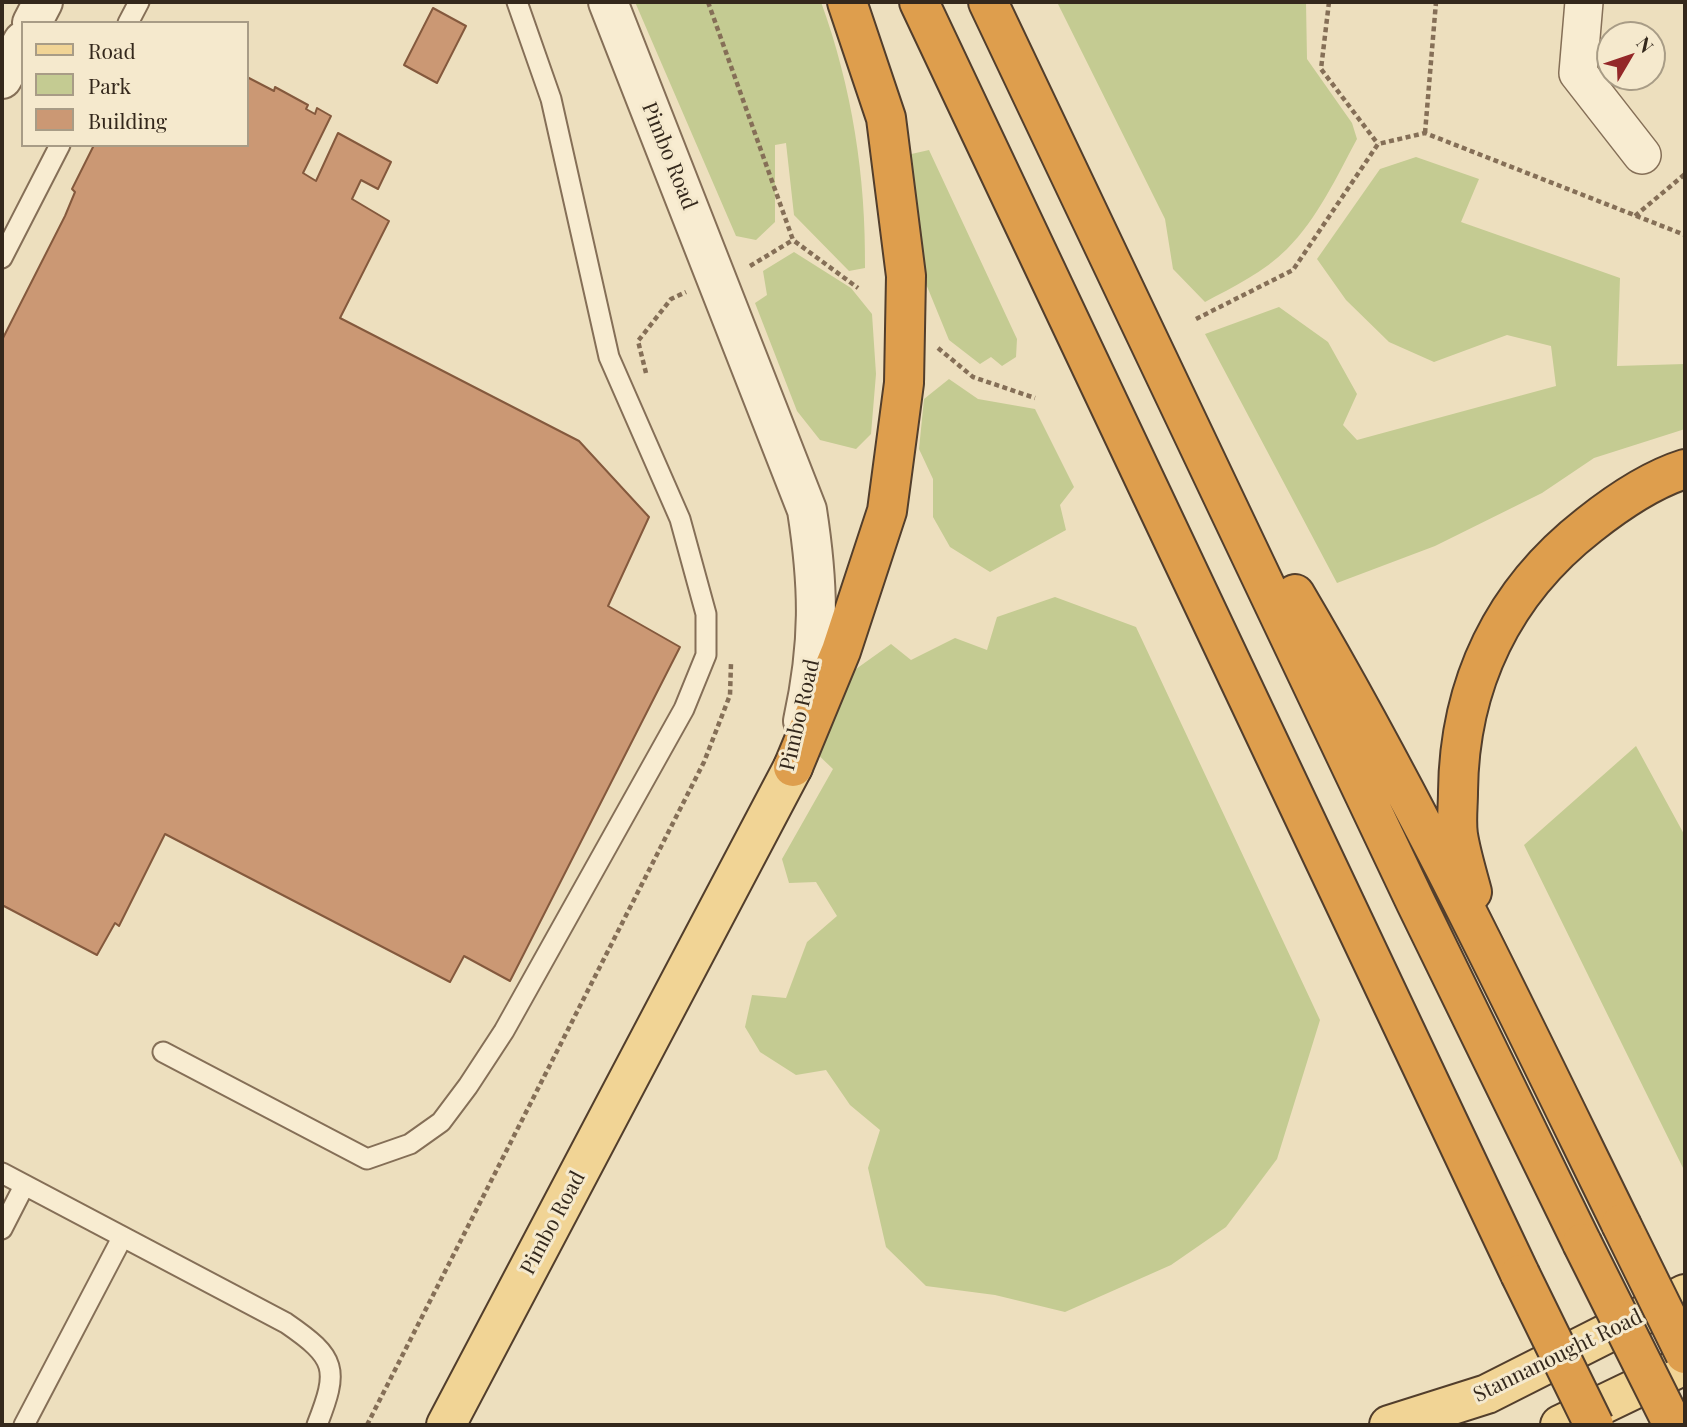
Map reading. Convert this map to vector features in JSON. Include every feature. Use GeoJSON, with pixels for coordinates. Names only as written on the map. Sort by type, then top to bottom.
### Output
{"type":"FeatureCollection","features":[{"type":"Feature","properties":{"kind":"highway"},"geometry":{"type":"LineString","coordinates":[[793,767],[841,651],[887,512],[904,383],[906,276],[886,118],[847,2]]}},
{"type":"Feature","properties":{"kind":"highway"},"geometry":{"type":"LineString","coordinates":[[919,2],[1520,1274],[1594,1425]]}},
{"type":"Feature","properties":{"kind":"highway"},"geometry":{"type":"LineString","coordinates":[[988,2],[1178,396],[1410,891],[1672,1425]]}},
{"type":"Feature","properties":{"kind":"highway"},"geometry":{"type":"LineString","coordinates":[[1178,396],[1335,661],[1484,946],[1685,1354]]}},
{"type":"Feature","properties":{"kind":"highway"},"geometry":{"type":"LineString","coordinates":[[1484,946],[1458,834],[1458,766],[1466,708],[1483,661],[1503,620],[1527,585],[1561,547],[1614,505],[1665,475],[1685,469]]}},
{"type":"Feature","properties":{"kind":"main road","name":"Pimbo Road"},"geometry":{"type":"LineString","coordinates":[[446,1425],[793,767]]}},
{"type":"Feature","properties":{"kind":"main road","name":"Stannanought Road"},"geometry":{"type":"LineString","coordinates":[[1389,1425],[1487,1394],[1685,1294]]}},
{"type":"Feature","properties":{"kind":"main road"},"geometry":{"type":"LineString","coordinates":[[1560,1425],[1685,1365]]}},
{"type":"Feature","properties":{"kind":"street"},"geometry":{"type":"LineString","coordinates":[[33,21],[43,2]]}},
{"type":"Feature","properties":{"kind":"street","name":"Pimbo Road"},"geometry":{"type":"LineString","coordinates":[[608,2],[807,510],[817,574],[818,631],[809,692],[793,767]]}},
{"type":"Feature","properties":{"kind":"street"},"geometry":{"type":"LineString","coordinates":[[1584,2],[1578,73],[1642,155]]}},
{"type":"Feature","properties":{"kind":"lane"},"geometry":{"type":"LineString","coordinates":[[129,21],[139,2]]}},
{"type":"Feature","properties":{"kind":"lane"},"geometry":{"type":"LineString","coordinates":[[163,1052],[367,1158],[410,1143],[441,1122],[517,1007],[684,709],[706,655],[706,614],[696,573],[680,519],[609,357],[551,99],[517,2]]}},
{"type":"Feature","properties":{"kind":"lane"},"geometry":{"type":"LineString","coordinates":[[2,258],[59,147]]}},
{"type":"Feature","properties":{"kind":"lane"},"geometry":{"type":"LineString","coordinates":[[2,1173],[286,1323],[313,1341],[328,1362],[333,1385],[317,1425]]}},
{"type":"Feature","properties":{"kind":"lane"},"geometry":{"type":"LineString","coordinates":[[2,1229],[24,1186]]}},
{"type":"Feature","properties":{"kind":"lane"},"geometry":{"type":"LineString","coordinates":[[24,1425],[122,1238]]}},
{"type":"Feature","properties":{"kind":"path"},"geometry":{"type":"LineString","coordinates":[[708,2],[793,240],[858,288]]}},
{"type":"Feature","properties":{"kind":"path"},"geometry":{"type":"LineString","coordinates":[[1329,2],[1321,69],[1378,144]]}},
{"type":"Feature","properties":{"kind":"path"},"geometry":{"type":"LineString","coordinates":[[1425,133],[1436,2]]}},
{"type":"Feature","properties":{"kind":"path"},"geometry":{"type":"LineString","coordinates":[[1196,319],[1293,270],[1378,144],[1425,133],[1685,235]]}},
{"type":"Feature","properties":{"kind":"path"},"geometry":{"type":"LineString","coordinates":[[1634,216],[1685,174]]}},
{"type":"Feature","properties":{"kind":"path"},"geometry":{"type":"LineString","coordinates":[[750,266],[793,240]]}},
{"type":"Feature","properties":{"kind":"path"},"geometry":{"type":"LineString","coordinates":[[933,343],[973,377],[1035,398]]}},
{"type":"Feature","properties":{"kind":"green space"},"geometry":{"type":"Polygon","coordinates":[[[635,2],[821,2],[841,67],[855,133],[863,200],[865,268],[849,271],[794,215],[786,143],[775,145],[775,222],[756,240],[736,236],[635,2]]]}},
{"type":"Feature","properties":{"kind":"green space"},"geometry":{"type":"Polygon","coordinates":[[[1057,2],[1306,2],[1307,59],[1352,123],[1357,139],[1317,210],[1287,249],[1248,278],[1205,302],[1173,269],[1165,219],[1057,2]]]}},
{"type":"Feature","properties":{"kind":"green space"},"geometry":{"type":"Polygon","coordinates":[[[929,150],[1017,339],[1016,357],[1002,366],[991,357],[980,364],[949,340],[924,279],[907,155],[929,150]]]}},
{"type":"Feature","properties":{"kind":"green space"},"geometry":{"type":"Polygon","coordinates":[[[1416,157],[1479,179],[1461,222],[1620,278],[1617,366],[1685,364],[1685,429],[1594,458],[1542,493],[1435,546],[1337,583],[1205,334],[1279,307],[1328,342],[1357,394],[1343,425],[1357,440],[1556,386],[1551,346],[1507,335],[1434,362],[1389,342],[1346,300],[1317,259],[1380,169],[1416,157]]]}},
{"type":"Feature","properties":{"kind":"green space"},"geometry":{"type":"Polygon","coordinates":[[[794,252],[851,288],[872,314],[876,374],[871,434],[856,449],[820,440],[797,411],[755,303],[767,295],[763,271],[794,252]]]}},
{"type":"Feature","properties":{"kind":"green space"},"geometry":{"type":"Polygon","coordinates":[[[949,379],[978,399],[1035,409],[1074,487],[1060,505],[1066,530],[990,572],[950,547],[933,517],[933,479],[919,449],[924,399],[949,379]]]}},
{"type":"Feature","properties":{"kind":"green space"},"geometry":{"type":"Polygon","coordinates":[[[1055,597],[1136,627],[1320,1020],[1277,1159],[1226,1227],[1171,1265],[1065,1312],[995,1295],[926,1286],[886,1247],[868,1168],[880,1130],[850,1105],[826,1070],[796,1075],[760,1052],[745,1027],[752,995],[786,998],[807,942],[837,916],[816,882],[789,883],[782,859],[833,769],[813,750],[849,674],[891,644],[911,660],[955,638],[987,650],[997,617],[1055,597]]]}},
{"type":"Feature","properties":{"kind":"green space"},"geometry":{"type":"Polygon","coordinates":[[[1636,746],[1685,836],[1685,1172],[1524,845],[1636,746]]]}},
{"type":"Feature","properties":{"kind":"building"},"geometry":{"type":"Polygon","coordinates":[[[433,8],[466,26],[437,83],[404,65],[433,8]]]}},
{"type":"Feature","properties":{"kind":"building"},"geometry":{"type":"Polygon","coordinates":[[[248,78],[274,91],[275,87],[308,105],[306,109],[315,114],[317,108],[331,116],[303,173],[316,181],[338,133],[391,162],[378,189],[361,180],[352,199],[389,221],[340,318],[579,441],[649,517],[608,606],[680,647],[510,981],[464,956],[450,982],[165,834],[119,926],[115,923],[97,955],[2,905],[2,340],[65,216],[75,192],[72,189],[93,147],[248,147],[248,78]]]}}]}
